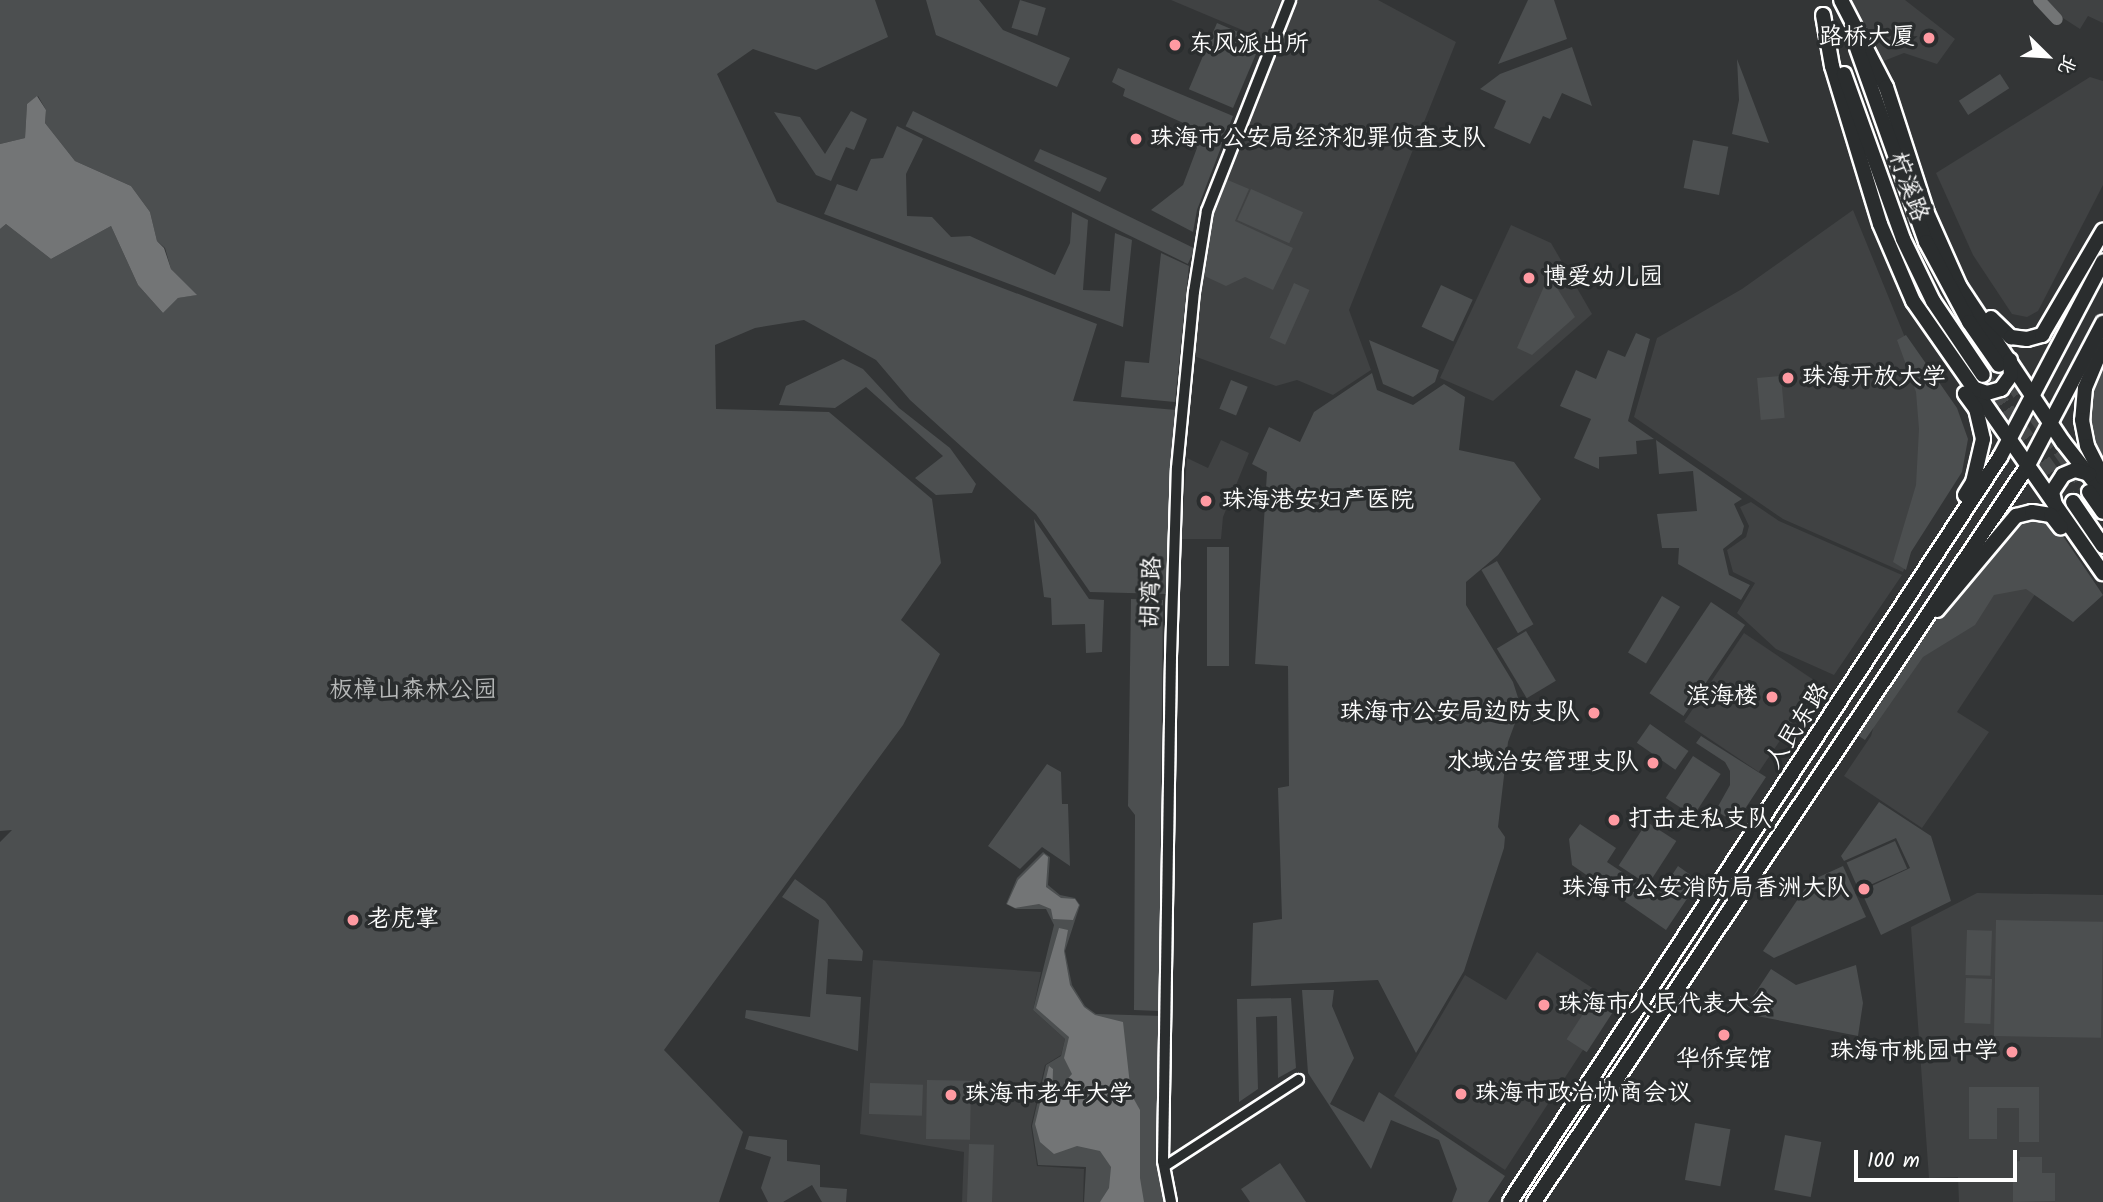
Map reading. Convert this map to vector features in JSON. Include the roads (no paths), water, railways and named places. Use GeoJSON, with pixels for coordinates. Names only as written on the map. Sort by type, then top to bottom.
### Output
{"type":"FeatureCollection","features":[{"type":"Feature","properties":{"kind":"main road","name":"柠溪路"},"geometry":{"type":"LineString","coordinates":[[1818,0],[1903,239],[1933,301],[1983,375]]}},
{"type":"Feature","properties":{"kind":"main road","name":"柠溪路"},"geometry":{"type":"LineString","coordinates":[[1841,0],[1926,242],[1969,322],[2004,362]]}},
{"type":"Feature","properties":{"kind":"main road"},"geometry":{"type":"LineString","coordinates":[[1841,0],[1886,87],[1927,213],[1960,287],[2011,374],[2001,389],[1987,393],[1972,387]]}},
{"type":"Feature","properties":{"kind":"main road"},"geometry":{"type":"LineString","coordinates":[[1823,15],[1832,66],[1880,224],[1944,363],[1976,409],[1983,439],[1973,482],[1941,532],[1930,567],[1947,582]]}},
{"type":"Feature","properties":{"kind":"main road"},"geometry":{"type":"LineString","coordinates":[[1927,213],[1996,327],[2011,337],[2027,340],[2042,335],[2056,316],[2103,231]]}},
{"type":"Feature","properties":{"kind":"main road","name":"人民东路"},"geometry":{"type":"LineString","coordinates":[[1510,1202],[1930,567],[2097,288],[2103,262]]}},
{"type":"Feature","properties":{"kind":"main road","name":"人民东路"},"geometry":{"type":"LineString","coordinates":[[1534,1202],[1947,582],[2027,467],[2103,323]]}},
{"type":"Feature","properties":{"kind":"main road"},"geometry":{"type":"LineString","coordinates":[[1929,328],[2103,573]]}},
{"type":"Feature","properties":{"kind":"main road"},"geometry":{"type":"LineString","coordinates":[[2103,345],[2085,388],[2082,420],[2096,476],[2096,492],[2103,512]]}},
{"type":"Feature","properties":{"kind":"main road"},"geometry":{"type":"LineString","coordinates":[[2004,362],[2096,476]]}},
{"type":"Feature","properties":{"kind":"main road"},"geometry":{"type":"LineString","coordinates":[[2057,510],[2052,492],[2060,478],[2071,471],[2096,476]]}},
{"type":"Feature","properties":{"kind":"main road"},"geometry":{"type":"LineString","coordinates":[[2073,502],[2103,546]]}},
{"type":"Feature","properties":{"kind":"main road"},"geometry":{"type":"LineString","coordinates":[[1914,634],[2016,516],[2051,515],[2103,584]]}},
{"type":"Feature","properties":{"kind":"street","name":"胡湾路"},"geometry":{"type":"LineString","coordinates":[[1171,1202],[1164,1166],[1177,467],[1197,266],[1206,211],[1290,0]]}},
{"type":"Feature","properties":{"kind":"street"},"geometry":{"type":"LineString","coordinates":[[1164,1166],[1298,1079]]}},
{"type":"Feature","properties":{"kind":"waterway"},"geometry":{"type":"LineString","coordinates":[[2039,0],[2057,19]]}},
{"type":"Feature","properties":{"kind":"tunnel"},"geometry":{"type":"LineString","coordinates":[[1999,365],[2089,492]]}},
{"type":"Feature","properties":{"kind":"tunnel"},"geometry":{"type":"LineString","coordinates":[[1983,375],[2073,502]]}},
{"type":"Feature","properties":{"kind":"place","name":"路桥大厦"},"geometry":{"type":"Point","coordinates":[1929,38]}},
{"type":"Feature","properties":{"kind":"place","name":"东风派出所"},"geometry":{"type":"Point","coordinates":[1175,45]}},
{"type":"Feature","properties":{"kind":"place","name":"珠海市公安局经济犯罪侦查支队"},"geometry":{"type":"Point","coordinates":[1136,139]}},
{"type":"Feature","properties":{"kind":"place","name":"博爱幼儿园"},"geometry":{"type":"Point","coordinates":[1529,278]}},
{"type":"Feature","properties":{"kind":"place","name":"珠海开放大学"},"geometry":{"type":"Point","coordinates":[1788,378]}},
{"type":"Feature","properties":{"kind":"place","name":"珠海港安妇产医院"},"geometry":{"type":"Point","coordinates":[1206,501]}},
{"type":"Feature","properties":{"kind":"place","name":"滨海楼"},"geometry":{"type":"Point","coordinates":[1772,697]}},
{"type":"Feature","properties":{"kind":"place","name":"珠海市公安局边防支队"},"geometry":{"type":"Point","coordinates":[1594,713]}},
{"type":"Feature","properties":{"kind":"place","name":"水域治安管理支队"},"geometry":{"type":"Point","coordinates":[1653,763]}},
{"type":"Feature","properties":{"kind":"place","name":"打击走私支队"},"geometry":{"type":"Point","coordinates":[1614,820]}},
{"type":"Feature","properties":{"kind":"place","name":"珠海市公安消防局香洲大队"},"geometry":{"type":"Point","coordinates":[1864,889]}},
{"type":"Feature","properties":{"kind":"place","name":"老虎掌"},"geometry":{"type":"Point","coordinates":[353,920]}},
{"type":"Feature","properties":{"kind":"place","name":"珠海市人民代表大会"},"geometry":{"type":"Point","coordinates":[1544,1005]}},
{"type":"Feature","properties":{"kind":"place","name":"华侨宾馆"},"geometry":{"type":"Point","coordinates":[1724,1035]}},
{"type":"Feature","properties":{"kind":"place","name":"珠海市桃园中学"},"geometry":{"type":"Point","coordinates":[2012,1052]}},
{"type":"Feature","properties":{"kind":"place","name":"珠海市政治协商会议"},"geometry":{"type":"Point","coordinates":[1461,1094]}},
{"type":"Feature","properties":{"kind":"place","name":"珠海市老年大学"},"geometry":{"type":"Point","coordinates":[951,1095]}},
{"type":"Feature","properties":{"kind":"park label","name":"板樟山森林公园"},"geometry":{"type":"Point","coordinates":[413,691]}}]}
